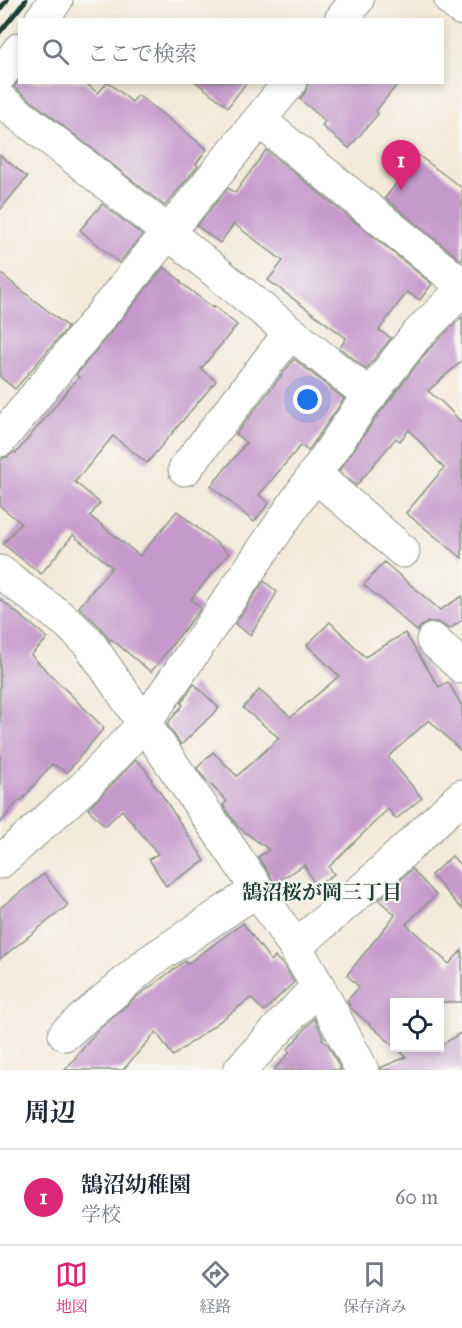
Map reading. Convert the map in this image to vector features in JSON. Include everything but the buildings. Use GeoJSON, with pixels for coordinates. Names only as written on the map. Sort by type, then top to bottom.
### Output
{"type":"FeatureCollection","features":[{"type":"Feature","properties":{"kind":"street"},"geometry":{"type":"LineString","coordinates":[[42,18],[56,0]]}},
{"type":"Feature","properties":{"kind":"street"},"geometry":{"type":"LineString","coordinates":[[343,18],[357,0]]}},
{"type":"Feature","properties":{"kind":"street"},"geometry":{"type":"LineString","coordinates":[[451,0],[462,9]]}},
{"type":"Feature","properties":{"kind":"street"},"geometry":{"type":"LineString","coordinates":[[0,75],[18,52]]}},
{"type":"Feature","properties":{"kind":"street"},"geometry":{"type":"LineString","coordinates":[[0,440],[288,84]]}},
{"type":"Feature","properties":{"kind":"street"},"geometry":{"type":"LineString","coordinates":[[0,100],[67,151],[370,396]]}},
{"type":"Feature","properties":{"kind":"street"},"geometry":{"type":"LineString","coordinates":[[259,120],[462,285]]}},
{"type":"Feature","properties":{"kind":"street"},"geometry":{"type":"LineString","coordinates":[[0,862],[84,786],[144,724],[314,474],[370,396],[416,337],[462,290]]}},
{"type":"Feature","properties":{"kind":"street"},"geometry":{"type":"LineString","coordinates":[[185,469],[290,333]]}},
{"type":"Feature","properties":{"kind":"street"},"geometry":{"type":"LineString","coordinates":[[314,474],[403,551]]}},
{"type":"Feature","properties":{"kind":"street"},"geometry":{"type":"LineString","coordinates":[[0,572],[67,622],[88,642],[295,947],[362,1070]]}},
{"type":"Feature","properties":{"kind":"street"},"geometry":{"type":"LineString","coordinates":[[433,640],[462,667]]}},
{"type":"Feature","properties":{"kind":"street"},"geometry":{"type":"LineString","coordinates":[[295,947],[370,883],[462,796]]}},
{"type":"Feature","properties":{"kind":"street"},"geometry":{"type":"LineString","coordinates":[[66,1034],[149,962],[258,890]]}},
{"type":"Feature","properties":{"kind":"street"},"geometry":{"type":"LineString","coordinates":[[240,1070],[318,986]]}},
{"type":"Feature","properties":{"kind":"railway"},"geometry":{"type":"LineString","coordinates":[[0,9],[7,0]]}},
{"type":"Feature","properties":{"kind":"railway"},"geometry":{"type":"LineString","coordinates":[[0,32],[26,0]]}},
{"type":"Feature","properties":{"kind":"place","name":"鵠沼幼稚園"},"geometry":{"type":"Point","coordinates":[401,190]}},
{"type":"Feature","properties":{"kind":"district","name":"鵠沼桜が岡三丁目"},"geometry":{"type":"Point","coordinates":[322,892]}}]}
